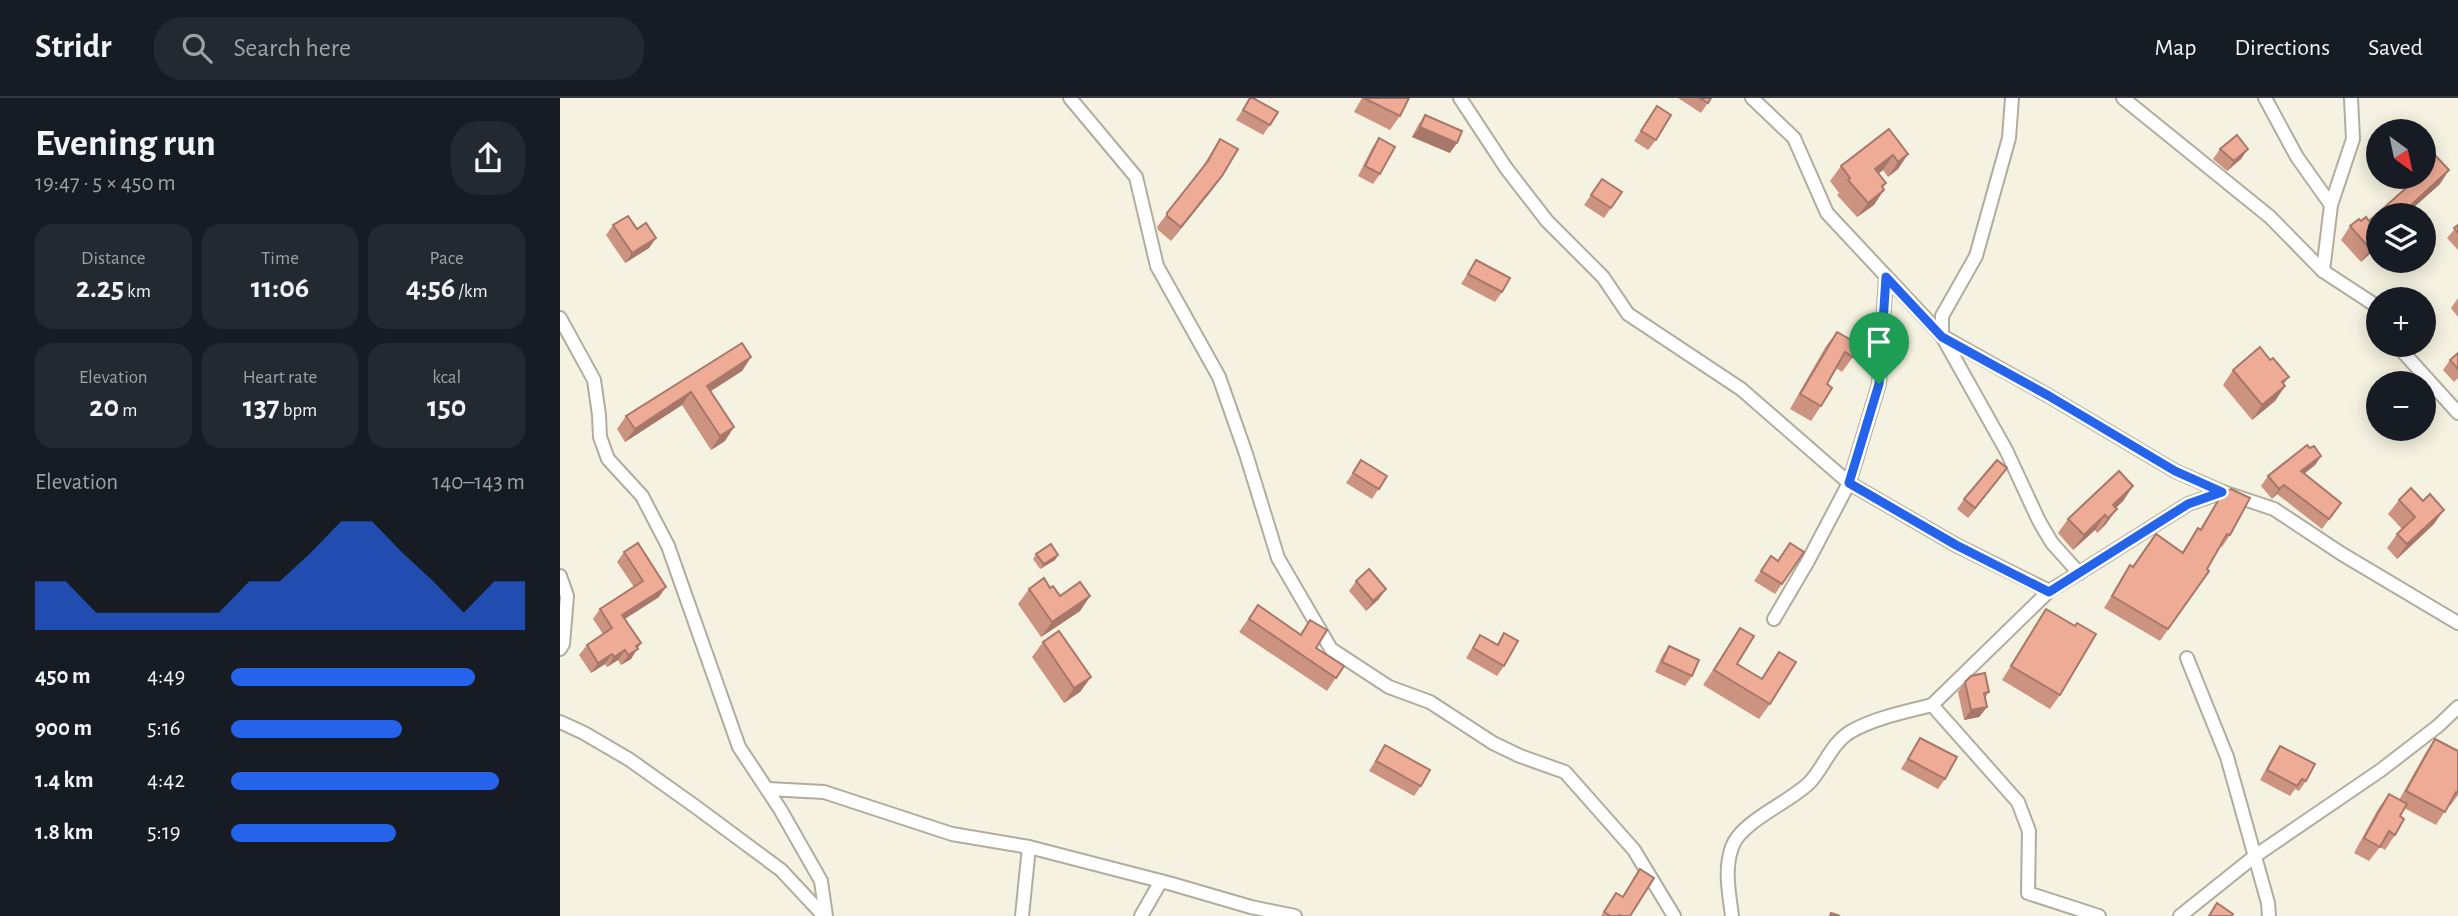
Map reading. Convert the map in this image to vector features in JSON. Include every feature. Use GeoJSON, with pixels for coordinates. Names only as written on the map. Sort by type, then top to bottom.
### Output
{"type":"FeatureCollection","features":[{"type":"Feature","properties":{"kind":"street"},"geometry":{"type":"LineString","coordinates":[[1070,98],[1136,177],[1157,266],[1219,377],[1278,558],[1331,649],[1389,687],[1430,702],[1493,743],[1565,772],[1634,850],[1674,916]]}},
{"type":"Feature","properties":{"kind":"street"},"geometry":{"type":"LineString","coordinates":[[1460,98],[1506,169],[1547,221],[1603,277],[1628,314],[1741,389],[1849,483],[1956,545],[2049,592]]}},
{"type":"Feature","properties":{"kind":"street"},"geometry":{"type":"LineString","coordinates":[[1752,98],[1794,138],[1827,213],[1942,337],[2006,450],[2039,521],[2052,543],[2079,573]]}},
{"type":"Feature","properties":{"kind":"street"},"geometry":{"type":"LineString","coordinates":[[1942,337],[1942,316],[1976,256],[2009,138],[2012,98]]}},
{"type":"Feature","properties":{"kind":"street"},"geometry":{"type":"LineString","coordinates":[[2123,98],[2270,217],[2323,271],[2366,299]]}},
{"type":"Feature","properties":{"kind":"street"},"geometry":{"type":"LineString","coordinates":[[2265,98],[2297,157],[2331,205]]}},
{"type":"Feature","properties":{"kind":"street"},"geometry":{"type":"LineString","coordinates":[[2323,271],[2331,205],[2353,139],[2351,98]]}},
{"type":"Feature","properties":{"kind":"street"},"geometry":{"type":"LineString","coordinates":[[1774,618],[1849,483],[1879,384],[1886,277]]}},
{"type":"Feature","properties":{"kind":"street"},"geometry":{"type":"LineString","coordinates":[[560,318],[594,380],[600,437],[608,459],[642,496],[668,546],[740,747],[768,789],[821,881],[825,916]]}},
{"type":"Feature","properties":{"kind":"street"},"geometry":{"type":"LineString","coordinates":[[1942,337],[2049,396],[2175,471],[2222,492],[2274,509],[2342,554],[2458,622]]}},
{"type":"Feature","properties":{"kind":"street"},"geometry":{"type":"LineString","coordinates":[[2408,357],[2458,412]]}},
{"type":"Feature","properties":{"kind":"street"},"geometry":{"type":"LineString","coordinates":[[1732,916],[1726,874],[1732,844],[1750,825],[1810,782],[1825,757],[1849,733],[1883,718],[1932,705],[2049,592],[2188,504],[2222,492]]}},
{"type":"Feature","properties":{"kind":"street"},"geometry":{"type":"LineString","coordinates":[[560,576],[567,597],[563,644],[560,649]]}},
{"type":"Feature","properties":{"kind":"street"},"geometry":{"type":"LineString","coordinates":[[2187,658],[2227,757],[2269,916]]}},
{"type":"Feature","properties":{"kind":"street"},"geometry":{"type":"LineString","coordinates":[[1932,705],[2018,802],[2028,831],[2028,893],[2099,916]]}},
{"type":"Feature","properties":{"kind":"street"},"geometry":{"type":"LineString","coordinates":[[2180,916],[2255,856],[2381,770],[2458,707]]}},
{"type":"Feature","properties":{"kind":"street"},"geometry":{"type":"LineString","coordinates":[[560,722],[630,760],[696,807],[781,870],[825,916]]}},
{"type":"Feature","properties":{"kind":"street"},"geometry":{"type":"LineString","coordinates":[[768,789],[824,792],[952,834],[1029,847],[1161,881],[1266,913],[1295,916]]}},
{"type":"Feature","properties":{"kind":"street"},"geometry":{"type":"LineString","coordinates":[[1022,916],[1029,847]]}},
{"type":"Feature","properties":{"kind":"street"},"geometry":{"type":"LineString","coordinates":[[1142,916],[1161,881]]}},
{"type":"Feature","properties":{"kind":"building"},"geometry":{"type":"Polygon","coordinates":[[[1250,98],[1278,112],[1270,125],[1243,110],[1250,98]]]}},
{"type":"Feature","properties":{"kind":"building"},"geometry":{"type":"Polygon","coordinates":[[[1364,98],[1409,98],[1400,116],[1364,98]]]}},
{"type":"Feature","properties":{"kind":"building"},"geometry":{"type":"Polygon","coordinates":[[[1657,106],[1671,115],[1656,140],[1641,131],[1657,106]]]}},
{"type":"Feature","properties":{"kind":"building"},"geometry":{"type":"Polygon","coordinates":[[[1425,115],[1462,131],[1457,143],[1420,127],[1425,115]]]}},
{"type":"Feature","properties":{"kind":"building"},"geometry":{"type":"Polygon","coordinates":[[[1889,129],[1908,154],[1898,162],[1893,155],[1875,169],[1886,183],[1882,186],[1884,190],[1868,203],[1848,180],[1850,178],[1841,166],[1889,129]]]}},
{"type":"Feature","properties":{"kind":"building"},"geometry":{"type":"Polygon","coordinates":[[[2237,135],[2248,149],[2234,161],[2220,149],[2237,135]]]}},
{"type":"Feature","properties":{"kind":"building"},"geometry":{"type":"Polygon","coordinates":[[[1379,138],[1395,147],[1380,174],[1365,166],[1379,138]]]}},
{"type":"Feature","properties":{"kind":"building"},"geometry":{"type":"Polygon","coordinates":[[[1220,139],[1238,149],[1222,176],[1181,227],[1167,216],[1167,213],[1208,161],[1220,139]]]}},
{"type":"Feature","properties":{"kind":"building"},"geometry":{"type":"Polygon","coordinates":[[[2436,156],[2449,170],[2436,182],[2436,156]]]}},
{"type":"Feature","properties":{"kind":"building"},"geometry":{"type":"Polygon","coordinates":[[[1602,179],[1622,192],[1611,208],[1591,195],[1602,179]]]}},
{"type":"Feature","properties":{"kind":"building"},"geometry":{"type":"Polygon","coordinates":[[[2405,189],[2428,189],[2413,203],[2389,203],[2405,189]]]}},
{"type":"Feature","properties":{"kind":"building"},"geometry":{"type":"Polygon","coordinates":[[[628,216],[637,229],[646,223],[656,238],[632,253],[613,225],[628,216]]]}},
{"type":"Feature","properties":{"kind":"building"},"geometry":{"type":"Polygon","coordinates":[[[2366,217],[2366,244],[2350,226],[2359,219],[2361,221],[2366,217]]]}},
{"type":"Feature","properties":{"kind":"building"},"geometry":{"type":"Polygon","coordinates":[[[1476,260],[1510,278],[1502,292],[1468,274],[1476,260]]]}},
{"type":"Feature","properties":{"kind":"building"},"geometry":{"type":"Polygon","coordinates":[[[1837,332],[1860,345],[1853,357],[1845,352],[1827,384],[1832,388],[1821,406],[1800,394],[1837,332]]]}},
{"type":"Feature","properties":{"kind":"building"},"geometry":{"type":"Polygon","coordinates":[[[742,343],[751,357],[707,386],[734,427],[720,436],[691,392],[635,429],[626,416],[742,343]]]}},
{"type":"Feature","properties":{"kind":"building"},"geometry":{"type":"Polygon","coordinates":[[[2260,347],[2289,377],[2282,382],[2285,386],[2262,405],[2233,370],[2260,347]]]}},
{"type":"Feature","properties":{"kind":"building"},"geometry":{"type":"Polygon","coordinates":[[[2458,353],[2458,369],[2450,360],[2458,353]]]}},
{"type":"Feature","properties":{"kind":"building"},"geometry":{"type":"Polygon","coordinates":[[[2307,445],[2310,448],[2314,446],[2321,456],[2301,471],[2341,503],[2329,519],[2284,485],[2279,489],[2268,476],[2307,445]]]}},
{"type":"Feature","properties":{"kind":"building"},"geometry":{"type":"Polygon","coordinates":[[[1361,460],[1387,476],[1379,489],[1353,473],[1361,460]]]}},
{"type":"Feature","properties":{"kind":"building"},"geometry":{"type":"Polygon","coordinates":[[[1997,460],[2007,468],[1975,508],[1964,499],[1997,460]]]}},
{"type":"Feature","properties":{"kind":"building"},"geometry":{"type":"Polygon","coordinates":[[[2119,471],[2133,486],[2113,505],[2117,509],[2108,518],[2105,515],[2084,535],[2068,519],[2119,471]]]}},
{"type":"Feature","properties":{"kind":"building"},"geometry":{"type":"Polygon","coordinates":[[[2411,488],[2423,501],[2430,494],[2444,510],[2407,544],[2397,534],[2415,517],[2399,500],[2411,488]]]}},
{"type":"Feature","properties":{"kind":"building"},"geometry":{"type":"Polygon","coordinates":[[[2231,489],[2250,498],[2207,569],[2209,571],[2168,629],[2112,596],[2130,565],[2133,567],[2156,534],[2183,553],[2198,528],[2201,530],[2223,492],[2231,489]]]}},
{"type":"Feature","properties":{"kind":"building"},"geometry":{"type":"Polygon","coordinates":[[[638,543],[666,587],[622,615],[641,643],[636,646],[638,649],[628,655],[625,650],[614,657],[612,654],[598,663],[587,645],[612,628],[600,609],[643,581],[624,552],[638,543]]]}},
{"type":"Feature","properties":{"kind":"building"},"geometry":{"type":"Polygon","coordinates":[[[1790,543],[1804,552],[1782,584],[1761,571],[1771,556],[1778,561],[1790,543]]]}},
{"type":"Feature","properties":{"kind":"building"},"geometry":{"type":"Polygon","coordinates":[[[1051,544],[1058,555],[1044,564],[1036,554],[1051,544]]]}},
{"type":"Feature","properties":{"kind":"building"},"geometry":{"type":"Polygon","coordinates":[[[1369,569],[1386,589],[1373,601],[1356,581],[1369,569]]]}},
{"type":"Feature","properties":{"kind":"building"},"geometry":{"type":"Polygon","coordinates":[[[1044,578],[1050,588],[1053,586],[1060,596],[1080,582],[1090,596],[1052,622],[1029,589],[1044,578]]]}},
{"type":"Feature","properties":{"kind":"building"},"geometry":{"type":"Polygon","coordinates":[[[1258,605],[1301,635],[1310,620],[1327,630],[1316,648],[1344,666],[1336,678],[1249,619],[1258,605]]]}},
{"type":"Feature","properties":{"kind":"building"},"geometry":{"type":"Polygon","coordinates":[[[2046,609],[2075,626],[2077,623],[2096,634],[2060,695],[2011,666],[2046,609]]]}},
{"type":"Feature","properties":{"kind":"building"},"geometry":{"type":"Polygon","coordinates":[[[1740,628],[1754,636],[1737,664],[1762,679],[1779,652],[1796,662],[1770,704],[1714,670],[1740,628]]]}},
{"type":"Feature","properties":{"kind":"building"},"geometry":{"type":"Polygon","coordinates":[[[1059,631],[1091,677],[1074,688],[1043,642],[1059,631]]]}},
{"type":"Feature","properties":{"kind":"building"},"geometry":{"type":"Polygon","coordinates":[[[1504,633],[1518,641],[1504,666],[1473,648],[1480,635],[1498,645],[1504,633]]]}},
{"type":"Feature","properties":{"kind":"building"},"geometry":{"type":"Polygon","coordinates":[[[1669,646],[1699,660],[1692,676],[1662,662],[1669,646]]]}},
{"type":"Feature","properties":{"kind":"building"},"geometry":{"type":"Polygon","coordinates":[[[1985,673],[1989,692],[1984,693],[1987,707],[1971,710],[1965,682],[1971,676],[1985,673]]]}},
{"type":"Feature","properties":{"kind":"building"},"geometry":{"type":"Polygon","coordinates":[[[1920,738],[1957,757],[1945,779],[1908,759],[1920,738]]]}},
{"type":"Feature","properties":{"kind":"building"},"geometry":{"type":"Polygon","coordinates":[[[2435,739],[2458,751],[2458,793],[2456,792],[2445,812],[2406,791],[2435,739]]]}},
{"type":"Feature","properties":{"kind":"building"},"geometry":{"type":"Polygon","coordinates":[[[1385,745],[1430,770],[1421,786],[1376,761],[1385,745]]]}},
{"type":"Feature","properties":{"kind":"building"},"geometry":{"type":"Polygon","coordinates":[[[2280,746],[2315,764],[2306,781],[2302,779],[2297,786],[2267,770],[2280,746]]]}},
{"type":"Feature","properties":{"kind":"building"},"geometry":{"type":"Polygon","coordinates":[[[2389,794],[2407,804],[2400,816],[2404,819],[2395,835],[2389,831],[2380,847],[2364,838],[2389,794]]]}},
{"type":"Feature","properties":{"kind":"building"},"geometry":{"type":"Polygon","coordinates":[[[1640,869],[1654,878],[1630,916],[1611,916],[1604,912],[1616,893],[1623,897],[1640,869]]]}},
{"type":"Feature","properties":{"kind":"building"},"geometry":{"type":"Polygon","coordinates":[[[2217,903],[2233,914],[2232,916],[2209,916],[2217,903]]]}},
{"type":"Feature","properties":{"kind":"route"},"geometry":{"type":"LineString","coordinates":[[1886,277],[1942,337],[2049,396],[2175,471],[2222,492],[2188,504],[2049,592],[1956,545],[1849,483],[1879,384],[1886,277]]}}]}
